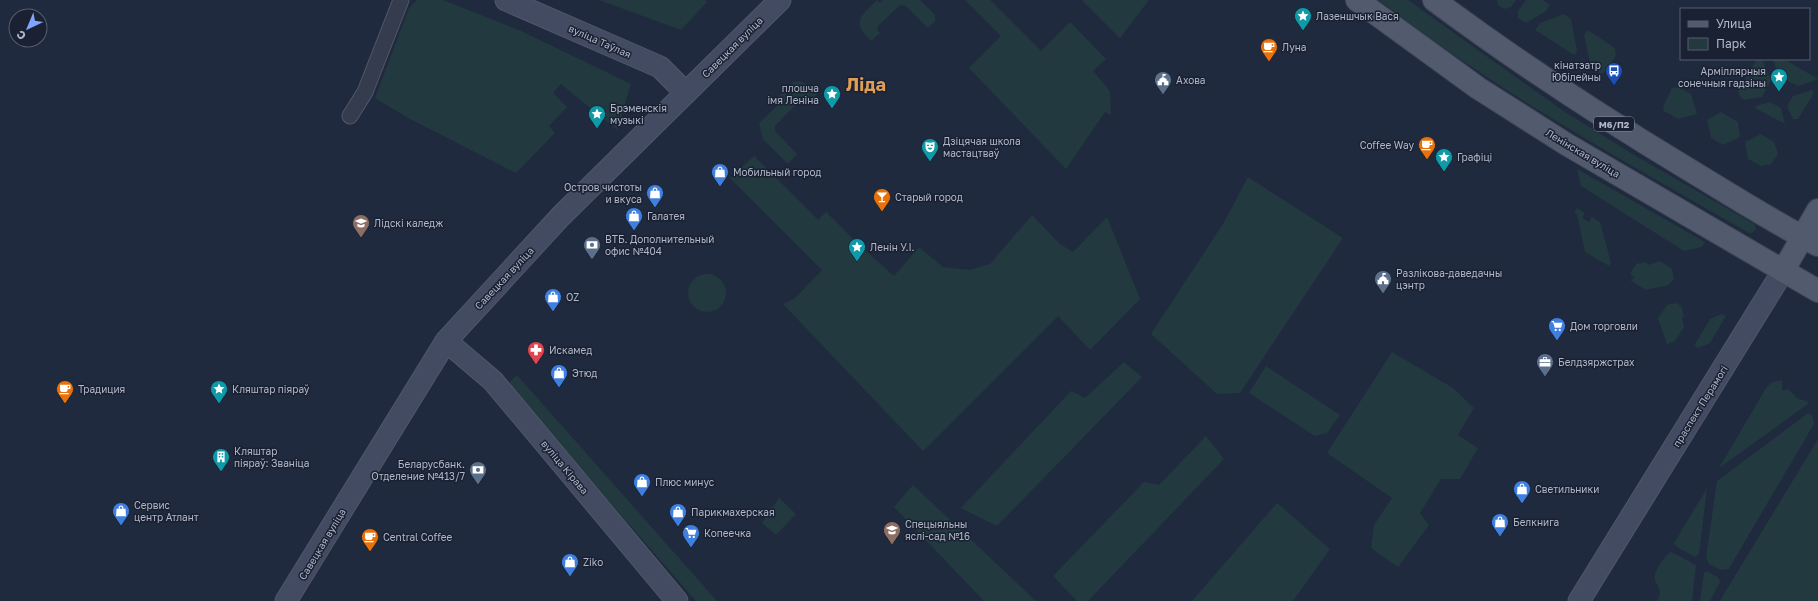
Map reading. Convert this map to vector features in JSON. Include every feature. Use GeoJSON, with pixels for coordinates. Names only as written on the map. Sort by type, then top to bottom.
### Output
{"type":"FeatureCollection","features":[{"type":"Feature","properties":{"kind":"main road","name":"вуліца Таўлая"},"geometry":{"type":"LineString","coordinates":[[506,0],[660,67],[686,93]]}},
{"type":"Feature","properties":{"kind":"main road","name":"Савецкая вуліца"},"geometry":{"type":"LineString","coordinates":[[286,601],[446,341],[560,217],[780,0]]}},
{"type":"Feature","properties":{"kind":"main road","name":"Ленінская вуліца"},"geometry":{"type":"LineString","coordinates":[[1357,0],[1478,88],[1566,144],[1818,291]]}},
{"type":"Feature","properties":{"kind":"main road","name":"М6/П2"},"geometry":{"type":"LineString","coordinates":[[1434,0],[1503,51],[1593,112],[1810,241]]}},
{"type":"Feature","properties":{"kind":"main road","name":"праспект Перамогі"},"geometry":{"type":"LineString","coordinates":[[1579,601],[1783,271],[1810,241],[1818,210]]}},
{"type":"Feature","properties":{"kind":"main road","name":"вуліца Кірава"},"geometry":{"type":"LineString","coordinates":[[446,341],[493,381],[677,601]]}},
{"type":"Feature","properties":{"kind":"street"},"geometry":{"type":"LineString","coordinates":[[350,116],[365,92],[401,0]]}},
{"type":"Feature","properties":{"kind":"green space"},"geometry":{"type":"Polygon","coordinates":[[[417,0],[443,0],[519,30],[631,84],[617,130],[561,84],[553,93],[567,107],[549,126],[555,133],[516,173],[410,119],[375,98],[409,8],[417,0]]]}},
{"type":"Feature","properties":{"kind":"green space"},"geometry":{"type":"Polygon","coordinates":[[[599,0],[705,0],[707,2],[681,30],[599,0]]]}},
{"type":"Feature","properties":{"kind":"green space"},"geometry":{"type":"Polygon","coordinates":[[[877,0],[880,3],[883,0],[920,0],[935,15],[935,21],[928,28],[906,6],[900,5],[878,26],[877,30],[880,33],[871,41],[861,29],[860,20],[862,15],[877,0]]]}},
{"type":"Feature","properties":{"kind":"green space"},"geometry":{"type":"Polygon","coordinates":[[[965,0],[990,0],[1041,51],[1070,22],[1106,59],[1093,71],[1110,91],[1111,115],[1105,112],[1066,169],[969,68],[1001,36],[965,0]]]}},
{"type":"Feature","properties":{"kind":"green space"},"geometry":{"type":"Polygon","coordinates":[[[1082,0],[1149,0],[1120,38],[1082,0]]]}},
{"type":"Feature","properties":{"kind":"green space"},"geometry":{"type":"Polygon","coordinates":[[[1379,0],[1408,0],[1565,112],[1636,156],[1754,224],[1756,229],[1752,233],[1749,233],[1606,151],[1467,64],[1379,0]]]}},
{"type":"Feature","properties":{"kind":"green space"},"geometry":{"type":"Polygon","coordinates":[[[1497,0],[1516,0],[1511,7],[1504,9],[1498,5],[1497,0]]]}},
{"type":"Feature","properties":{"kind":"green space"},"geometry":{"type":"Polygon","coordinates":[[[1526,0],[1543,0],[1550,5],[1546,11],[1526,23],[1518,18],[1518,11],[1526,0]]]}},
{"type":"Feature","properties":{"kind":"green space"},"geometry":{"type":"Polygon","coordinates":[[[1564,14],[1571,19],[1577,51],[1574,55],[1535,30],[1540,23],[1564,14]]]}},
{"type":"Feature","properties":{"kind":"green space"},"geometry":{"type":"Polygon","coordinates":[[[1588,30],[1615,48],[1616,55],[1607,71],[1601,74],[1591,67],[1584,35],[1588,30]]]}},
{"type":"Feature","properties":{"kind":"green space"},"geometry":{"type":"Polygon","coordinates":[[[1756,60],[1762,60],[1771,80],[1762,97],[1744,100],[1740,97],[1738,91],[1756,60]]]}},
{"type":"Feature","properties":{"kind":"green space"},"geometry":{"type":"Polygon","coordinates":[[[1773,60],[1786,60],[1818,79],[1798,86],[1778,76],[1773,60]]]}},
{"type":"Feature","properties":{"kind":"green space"},"geometry":{"type":"Polygon","coordinates":[[[799,81],[811,86],[818,93],[809,104],[800,100],[775,126],[775,131],[797,154],[788,164],[763,139],[759,123],[781,102],[777,98],[793,82],[799,81]]]}},
{"type":"Feature","properties":{"kind":"green space"},"geometry":{"type":"Polygon","coordinates":[[[1678,87],[1691,94],[1697,114],[1678,119],[1664,111],[1663,107],[1672,88],[1678,87]]]}},
{"type":"Feature","properties":{"kind":"green space"},"geometry":{"type":"Polygon","coordinates":[[[1812,90],[1814,93],[1798,119],[1793,119],[1787,106],[1793,96],[1812,90]]]}},
{"type":"Feature","properties":{"kind":"green space"},"geometry":{"type":"Polygon","coordinates":[[[1770,102],[1781,108],[1785,124],[1755,108],[1758,105],[1770,102]]]}},
{"type":"Feature","properties":{"kind":"green space"},"geometry":{"type":"Polygon","coordinates":[[[1721,112],[1738,122],[1740,137],[1723,145],[1711,138],[1707,120],[1721,112]]]}},
{"type":"Feature","properties":{"kind":"green space"},"geometry":{"type":"Polygon","coordinates":[[[1761,134],[1774,142],[1778,154],[1771,164],[1761,166],[1748,159],[1745,142],[1761,134]]]}},
{"type":"Feature","properties":{"kind":"green space"},"geometry":{"type":"Polygon","coordinates":[[[754,156],[818,220],[826,212],[894,276],[919,247],[943,267],[970,270],[990,264],[1032,215],[1060,244],[1073,252],[1107,217],[1140,299],[1090,350],[1058,316],[923,451],[783,304],[795,298],[822,270],[730,178],[754,156]]]}},
{"type":"Feature","properties":{"kind":"green space"},"geometry":{"type":"Polygon","coordinates":[[[1577,169],[1705,242],[1702,247],[1684,251],[1581,186],[1577,169]]]}},
{"type":"Feature","properties":{"kind":"green space"},"geometry":{"type":"Polygon","coordinates":[[[1248,177],[1343,238],[1240,393],[1217,394],[1151,334],[1223,224],[1248,177]]]}},
{"type":"Feature","properties":{"kind":"green space"},"geometry":{"type":"Polygon","coordinates":[[[1577,208],[1585,213],[1582,218],[1589,222],[1592,217],[1600,222],[1611,263],[1609,266],[1585,252],[1577,214],[1574,212],[1577,208]]]}},
{"type":"Feature","properties":{"kind":"green space"},"geometry":{"type":"Polygon","coordinates":[[[1660,261],[1672,269],[1674,279],[1668,285],[1646,290],[1630,280],[1635,278],[1630,274],[1636,264],[1646,262],[1648,265],[1660,261]]]}},
{"type":"Feature","properties":{"kind":"green space"},"geometry":{"type":"Polygon","coordinates":[[[707,274],[717,277],[723,283],[726,293],[723,303],[717,309],[707,312],[697,309],[691,303],[688,293],[691,283],[697,277],[707,274]]]}},
{"type":"Feature","properties":{"kind":"green space"},"geometry":{"type":"Polygon","coordinates":[[[1676,303],[1681,306],[1684,316],[1682,318],[1684,327],[1675,341],[1667,344],[1658,318],[1667,305],[1676,303]]]}},
{"type":"Feature","properties":{"kind":"green space"},"geometry":{"type":"Polygon","coordinates":[[[1721,314],[1726,316],[1710,343],[1698,348],[1694,346],[1710,319],[1721,314]]]}},
{"type":"Feature","properties":{"kind":"green space"},"geometry":{"type":"Polygon","coordinates":[[[1392,352],[1453,388],[1474,408],[1458,435],[1478,448],[1460,479],[1441,479],[1420,513],[1429,525],[1398,567],[1371,548],[1374,525],[1392,498],[1327,453],[1392,352]]]}},
{"type":"Feature","properties":{"kind":"green space"},"geometry":{"type":"Polygon","coordinates":[[[1124,362],[1142,377],[997,526],[961,508],[1071,391],[1085,398],[1124,362]]]}},
{"type":"Feature","properties":{"kind":"green space"},"geometry":{"type":"Polygon","coordinates":[[[1266,366],[1340,415],[1327,433],[1315,436],[1249,393],[1266,366]]]}},
{"type":"Feature","properties":{"kind":"green space"},"geometry":{"type":"Polygon","coordinates":[[[517,375],[717,601],[696,601],[507,385],[517,375]]]}},
{"type":"Feature","properties":{"kind":"green space"},"geometry":{"type":"Polygon","coordinates":[[[1782,380],[1782,391],[1788,389],[1798,399],[1807,401],[1808,404],[1719,468],[1766,388],[1772,382],[1782,380]]]}},
{"type":"Feature","properties":{"kind":"green space"},"geometry":{"type":"Polygon","coordinates":[[[1808,413],[1812,415],[1814,424],[1729,569],[1721,570],[1709,564],[1706,557],[1717,481],[1808,413]]]}},
{"type":"Feature","properties":{"kind":"green space"},"geometry":{"type":"Polygon","coordinates":[[[1206,436],[1224,459],[1088,601],[1077,601],[1053,576],[1144,482],[1159,485],[1206,436]]]}},
{"type":"Feature","properties":{"kind":"green space"},"geometry":{"type":"Polygon","coordinates":[[[1818,439],[1818,601],[1720,601],[1724,594],[1818,439]]]}},
{"type":"Feature","properties":{"kind":"green space"},"geometry":{"type":"Polygon","coordinates":[[[913,485],[1036,601],[984,601],[894,507],[913,485]]]}},
{"type":"Feature","properties":{"kind":"green space"},"geometry":{"type":"Polygon","coordinates":[[[1707,488],[1699,554],[1695,557],[1677,547],[1674,543],[1707,488]]]}},
{"type":"Feature","properties":{"kind":"green space"},"geometry":{"type":"Polygon","coordinates":[[[779,498],[796,514],[776,535],[762,523],[779,498]]]}},
{"type":"Feature","properties":{"kind":"green space"},"geometry":{"type":"Polygon","coordinates":[[[1277,503],[1330,549],[1293,601],[1192,601],[1277,503]]]}},
{"type":"Feature","properties":{"kind":"green space"},"geometry":{"type":"Polygon","coordinates":[[[1671,552],[1696,565],[1692,601],[1657,601],[1660,592],[1655,580],[1657,569],[1662,561],[1671,552]]]}},
{"type":"Feature","properties":{"kind":"green space"},"geometry":{"type":"Polygon","coordinates":[[[1706,571],[1718,577],[1720,582],[1710,601],[1700,601],[1704,573],[1706,571]]]}},
{"type":"Feature","properties":{"kind":"place","name":"Лазеншчык Вася"},"geometry":{"type":"Point","coordinates":[1303,31]}},
{"type":"Feature","properties":{"kind":"place","name":"Луна"},"geometry":{"type":"Point","coordinates":[1269,62]}},
{"type":"Feature","properties":{"kind":"place","name":"кінатэатр Юбілейны"},"geometry":{"type":"Point","coordinates":[1614,86]}},
{"type":"Feature","properties":{"kind":"place","name":"Арміллярныя сонечныя гадзіны"},"geometry":{"type":"Point","coordinates":[1779,92]}},
{"type":"Feature","properties":{"kind":"place","name":"Ахова"},"geometry":{"type":"Point","coordinates":[1163,95]}},
{"type":"Feature","properties":{"kind":"place","name":"плошча імя Леніна"},"geometry":{"type":"Point","coordinates":[832,109]}},
{"type":"Feature","properties":{"kind":"place","name":"Брэменскія музыкі"},"geometry":{"type":"Point","coordinates":[597,129]}},
{"type":"Feature","properties":{"kind":"place","name":"Coffee Way"},"geometry":{"type":"Point","coordinates":[1427,160]}},
{"type":"Feature","properties":{"kind":"place","name":"Дзіцячая школа мастацтваў"},"geometry":{"type":"Point","coordinates":[930,162]}},
{"type":"Feature","properties":{"kind":"place","name":"Графіці"},"geometry":{"type":"Point","coordinates":[1444,172]}},
{"type":"Feature","properties":{"kind":"place","name":"Мобильный город"},"geometry":{"type":"Point","coordinates":[720,187]}},
{"type":"Feature","properties":{"kind":"place","name":"Остров чистоты и вкуса"},"geometry":{"type":"Point","coordinates":[655,208]}},
{"type":"Feature","properties":{"kind":"place","name":"Старый город"},"geometry":{"type":"Point","coordinates":[882,212]}},
{"type":"Feature","properties":{"kind":"place","name":"Галатея"},"geometry":{"type":"Point","coordinates":[634,231]}},
{"type":"Feature","properties":{"kind":"place","name":"Лідскі каледж"},"geometry":{"type":"Point","coordinates":[361,238]}},
{"type":"Feature","properties":{"kind":"place","name":"ВТБ. Дополнительный офис №404"},"geometry":{"type":"Point","coordinates":[592,260]}},
{"type":"Feature","properties":{"kind":"place","name":"Ленін У.І."},"geometry":{"type":"Point","coordinates":[857,262]}},
{"type":"Feature","properties":{"kind":"place","name":"Разлікова-даведачны цэнтр"},"geometry":{"type":"Point","coordinates":[1383,294]}},
{"type":"Feature","properties":{"kind":"place","name":"OZ"},"geometry":{"type":"Point","coordinates":[553,312]}},
{"type":"Feature","properties":{"kind":"place","name":"Дом торговли"},"geometry":{"type":"Point","coordinates":[1557,341]}},
{"type":"Feature","properties":{"kind":"place","name":"Искамед"},"geometry":{"type":"Point","coordinates":[536,365]}},
{"type":"Feature","properties":{"kind":"place","name":"Белдзяржстрах"},"geometry":{"type":"Point","coordinates":[1545,377]}},
{"type":"Feature","properties":{"kind":"place","name":"Этюд"},"geometry":{"type":"Point","coordinates":[559,388]}},
{"type":"Feature","properties":{"kind":"place","name":"Традиция"},"geometry":{"type":"Point","coordinates":[65,404]}},
{"type":"Feature","properties":{"kind":"place","name":"Кляштар піяраў"},"geometry":{"type":"Point","coordinates":[219,404]}},
{"type":"Feature","properties":{"kind":"place","name":"Кляштар піяраў: Званіца"},"geometry":{"type":"Point","coordinates":[221,472]}},
{"type":"Feature","properties":{"kind":"place","name":"Беларусбанк. Отделение №413/7"},"geometry":{"type":"Point","coordinates":[478,485]}},
{"type":"Feature","properties":{"kind":"place","name":"Плюс минус"},"geometry":{"type":"Point","coordinates":[642,497]}},
{"type":"Feature","properties":{"kind":"place","name":"Светильники"},"geometry":{"type":"Point","coordinates":[1522,504]}},
{"type":"Feature","properties":{"kind":"place","name":"Сервис центр Атлант"},"geometry":{"type":"Point","coordinates":[121,526]}},
{"type":"Feature","properties":{"kind":"place","name":"Парикмахерская"},"geometry":{"type":"Point","coordinates":[678,527]}},
{"type":"Feature","properties":{"kind":"place","name":"Белкнига"},"geometry":{"type":"Point","coordinates":[1500,537]}},
{"type":"Feature","properties":{"kind":"place","name":"Спецыяльны яслі-сад №16"},"geometry":{"type":"Point","coordinates":[892,545]}},
{"type":"Feature","properties":{"kind":"place","name":"Копеечка"},"geometry":{"type":"Point","coordinates":[691,548]}},
{"type":"Feature","properties":{"kind":"place","name":"Central Coffee"},"geometry":{"type":"Point","coordinates":[370,552]}},
{"type":"Feature","properties":{"kind":"place","name":"Ziko"},"geometry":{"type":"Point","coordinates":[570,577]}},
{"type":"Feature","properties":{"kind":"district","name":"Ліда"},"geometry":{"type":"Point","coordinates":[866,84]}}]}
